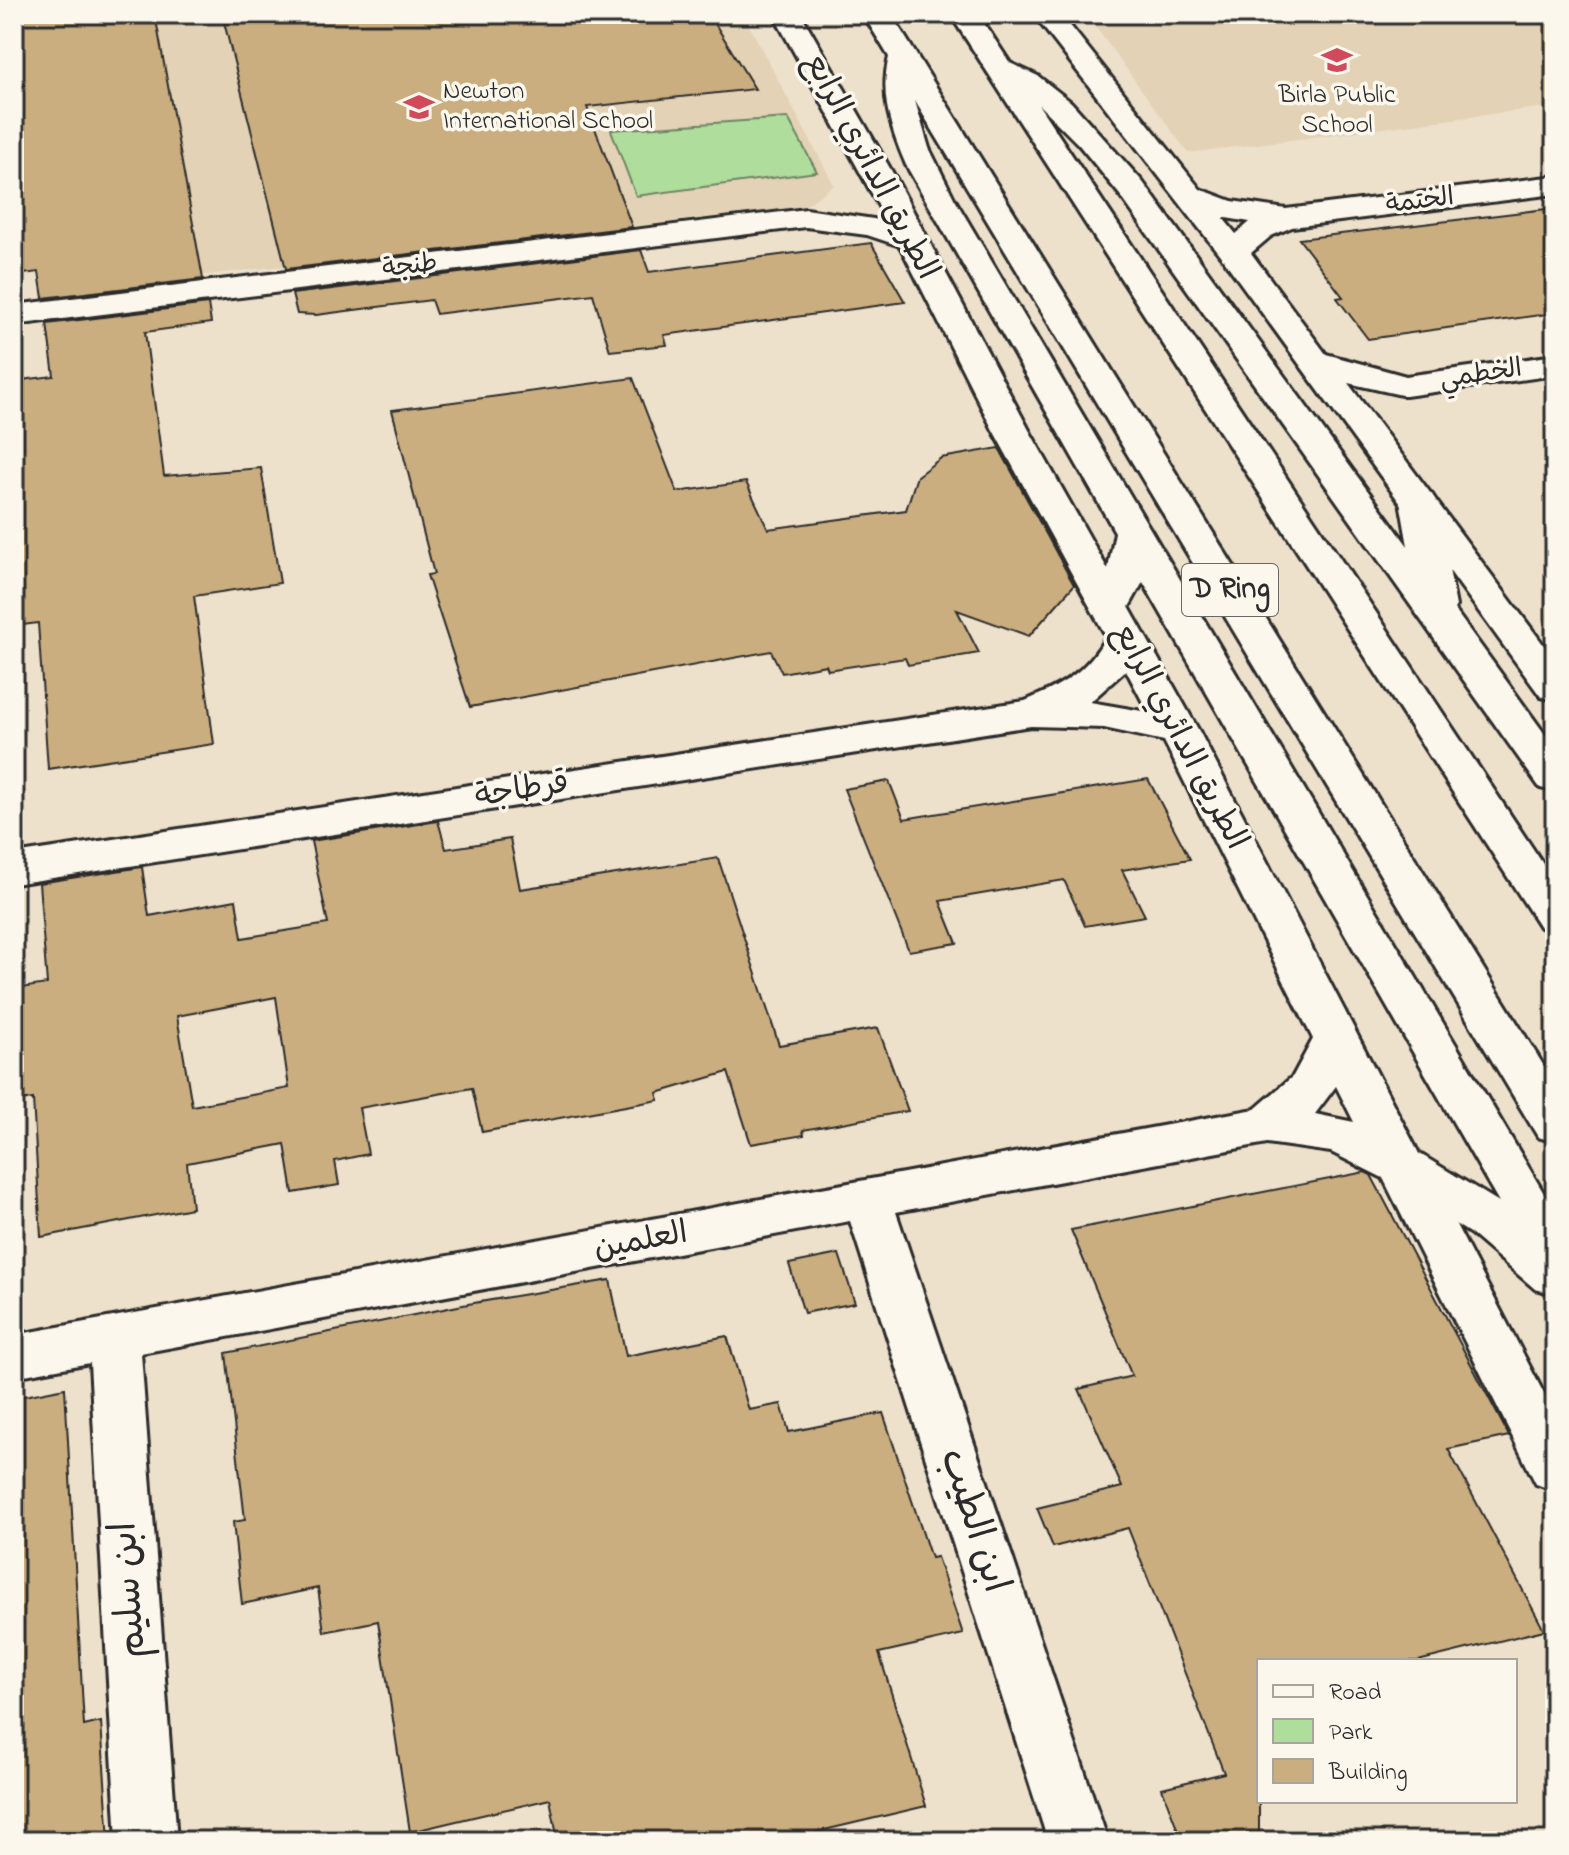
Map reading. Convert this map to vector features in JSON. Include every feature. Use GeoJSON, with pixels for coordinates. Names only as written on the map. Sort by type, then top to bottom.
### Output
{"type":"FeatureCollection","features":[{"type":"Feature","properties":{"kind":"street","name":"الطريق الدائري الرابع"},"geometry":{"type":"LineString","coordinates":[[787,14],[880,177],[910,239],[1117,623],[1179,731],[1555,1468]]}},
{"type":"Feature","properties":{"kind":"street","name":"D Ring"},"geometry":{"type":"LineString","coordinates":[[877,14],[1555,1124]]}},
{"type":"Feature","properties":{"kind":"street","name":"D Ring"},"geometry":{"type":"LineString","coordinates":[[964,14],[1555,916]]}},
{"type":"Feature","properties":{"kind":"street"},"geometry":{"type":"LineString","coordinates":[[1047,14],[1192,196],[1555,688]]}},
{"type":"Feature","properties":{"kind":"street"},"geometry":{"type":"LineString","coordinates":[[902,58],[899,104],[921,163],[1555,1256]]}},
{"type":"Feature","properties":{"kind":"street","name":"D Ring"},"geometry":{"type":"LineString","coordinates":[[993,62],[1051,98],[1074,119],[1112,164],[1555,778]]}},
{"type":"Feature","properties":{"kind":"street","name":"طنجة"},"geometry":{"type":"LineString","coordinates":[[806,218],[849,200],[880,177]]}},
{"type":"Feature","properties":{"kind":"street","name":"الختمة"},"geometry":{"type":"LineString","coordinates":[[1192,196],[1226,209],[1286,218],[1555,185]]}},
{"type":"Feature","properties":{"kind":"street","name":"طنجة"},"geometry":{"type":"LineString","coordinates":[[14,315],[806,218],[851,222],[910,239]]}},
{"type":"Feature","properties":{"kind":"street","name":"الختمة"},"geometry":{"type":"LineString","coordinates":[[1234,252],[1260,229],[1286,218]]}},
{"type":"Feature","properties":{"kind":"street","name":"الخطمي"},"geometry":{"type":"LineString","coordinates":[[1315,361],[1377,381],[1406,386],[1555,365]]}},
{"type":"Feature","properties":{"kind":"street","name":"الخطمي"},"geometry":{"type":"LineString","coordinates":[[1367,433],[1374,414],[1387,398],[1406,386]]}},
{"type":"Feature","properties":{"kind":"street"},"geometry":{"type":"LineString","coordinates":[[1418,501],[1439,617]]}},
{"type":"Feature","properties":{"kind":"street","name":"قرطاجة"},"geometry":{"type":"LineString","coordinates":[[1031,713],[1069,699],[1107,671],[1133,532]]}},
{"type":"Feature","properties":{"kind":"street","name":"قرطاجة"},"geometry":{"type":"LineString","coordinates":[[14,869],[1031,713],[1104,715],[1179,731]]}},
{"type":"Feature","properties":{"kind":"street","name":"العلمين"},"geometry":{"type":"LineString","coordinates":[[1267,1125],[1298,1105],[1314,1087],[1336,1039]]}},
{"type":"Feature","properties":{"kind":"street","name":"العلمين"},"geometry":{"type":"LineString","coordinates":[[14,1356],[1267,1125],[1340,1135],[1403,1167],[1488,1220],[1528,1250],[1555,1276]]}},
{"type":"Feature","properties":{"kind":"street","name":"ابن الطيب"},"geometry":{"type":"LineString","coordinates":[[868,1200],[1078,1841]]}},
{"type":"Feature","properties":{"kind":"street","name":"ابن سليم"},"geometry":{"type":"LineString","coordinates":[[114,1339],[147,1841]]}},
{"type":"Feature","properties":{"kind":"shaded area","name":"Newton International School"},"geometry":{"type":"Polygon","coordinates":[[[199,14],[743,14],[834,185],[805,206],[50,293],[42,30],[199,14]]]}},
{"type":"Feature","properties":{"kind":"shaded area","name":"Birla Public School"},"geometry":{"type":"Polygon","coordinates":[[[1086,14],[1555,14],[1555,106],[1188,153],[1086,14]]]}},
{"type":"Feature","properties":{"kind":"green space"},"geometry":{"type":"Polygon","coordinates":[[[788,118],[817,172],[636,196],[611,130],[788,118]]]}},
{"type":"Feature","properties":{"kind":"building"},"geometry":{"type":"Polygon","coordinates":[[[14,14],[155,14],[203,279],[43,298],[39,272],[14,275],[14,14]]]}},
{"type":"Feature","properties":{"kind":"building"},"geometry":{"type":"Polygon","coordinates":[[[222,14],[709,14],[755,89],[587,107],[632,227],[286,269],[222,14]]]}},
{"type":"Feature","properties":{"kind":"building"},"geometry":{"type":"Polygon","coordinates":[[[1555,208],[1555,313],[1368,339],[1337,298],[1343,297],[1299,239],[1555,208]]]}},
{"type":"Feature","properties":{"kind":"building"},"geometry":{"type":"Polygon","coordinates":[[[871,243],[905,302],[664,335],[667,345],[610,351],[593,294],[436,314],[431,300],[316,315],[297,314],[292,294],[641,250],[649,272],[871,243]]]}},
{"type":"Feature","properties":{"kind":"building"},"geometry":{"type":"Polygon","coordinates":[[[208,304],[211,323],[145,332],[164,476],[261,468],[280,583],[194,596],[214,744],[48,769],[38,623],[14,626],[14,381],[54,376],[47,324],[208,304]]]}},
{"type":"Feature","properties":{"kind":"building"},"geometry":{"type":"Polygon","coordinates":[[[633,378],[677,492],[746,482],[768,529],[906,510],[917,476],[941,458],[999,448],[1074,585],[1029,636],[957,610],[979,653],[908,665],[905,658],[828,670],[826,665],[782,673],[771,651],[470,707],[427,575],[434,574],[392,410],[633,378]]]}},
{"type":"Feature","properties":{"kind":"building"},"geometry":{"type":"Polygon","coordinates":[[[1148,779],[1190,859],[1122,870],[1145,916],[1085,926],[1064,880],[940,901],[957,943],[909,951],[844,789],[889,781],[904,819],[1148,779]]]}},
{"type":"Feature","properties":{"kind":"building"},"geometry":{"type":"Polygon","coordinates":[[[438,821],[446,849],[510,839],[520,889],[718,858],[779,1045],[878,1028],[908,1111],[803,1130],[804,1135],[751,1144],[728,1072],[657,1093],[659,1100],[482,1132],[472,1088],[359,1108],[368,1154],[335,1161],[339,1185],[293,1193],[285,1144],[187,1163],[192,1208],[41,1237],[33,1099],[14,1102],[14,989],[47,984],[39,883],[142,867],[149,916],[236,900],[242,938],[328,924],[311,841],[438,821]],[[276,997],[177,1016],[192,1106],[289,1088],[276,997]]]}},
{"type":"Feature","properties":{"kind":"building"},"geometry":{"type":"Polygon","coordinates":[[[1365,1172],[1371,1175],[1509,1436],[1448,1449],[1544,1630],[1426,1659],[1257,1659],[1259,1841],[1182,1841],[1162,1788],[1224,1773],[1128,1528],[1053,1547],[1037,1508],[1122,1487],[1079,1389],[1132,1376],[1071,1230],[1365,1172]]]}},
{"type":"Feature","properties":{"kind":"building"},"geometry":{"type":"Polygon","coordinates":[[[839,1254],[855,1303],[804,1313],[789,1264],[839,1254]]]}},
{"type":"Feature","properties":{"kind":"building"},"geometry":{"type":"Polygon","coordinates":[[[610,1280],[626,1356],[727,1336],[749,1410],[781,1404],[789,1432],[883,1413],[931,1558],[937,1557],[963,1634],[879,1653],[926,1806],[816,1832],[818,1841],[558,1841],[550,1799],[410,1832],[378,1621],[324,1632],[318,1588],[242,1604],[233,1522],[245,1520],[226,1353],[468,1304],[610,1280]]]}},
{"type":"Feature","properties":{"kind":"building"},"geometry":{"type":"Polygon","coordinates":[[[65,1388],[84,1726],[101,1722],[109,1841],[14,1841],[14,1398],[65,1388]]]}},
{"type":"Feature","properties":{"kind":"place","name":"Birla Public School"},"geometry":{"type":"Point","coordinates":[1337,60]}},
{"type":"Feature","properties":{"kind":"place","name":"Newton International School"},"geometry":{"type":"Point","coordinates":[419,107]}}]}
